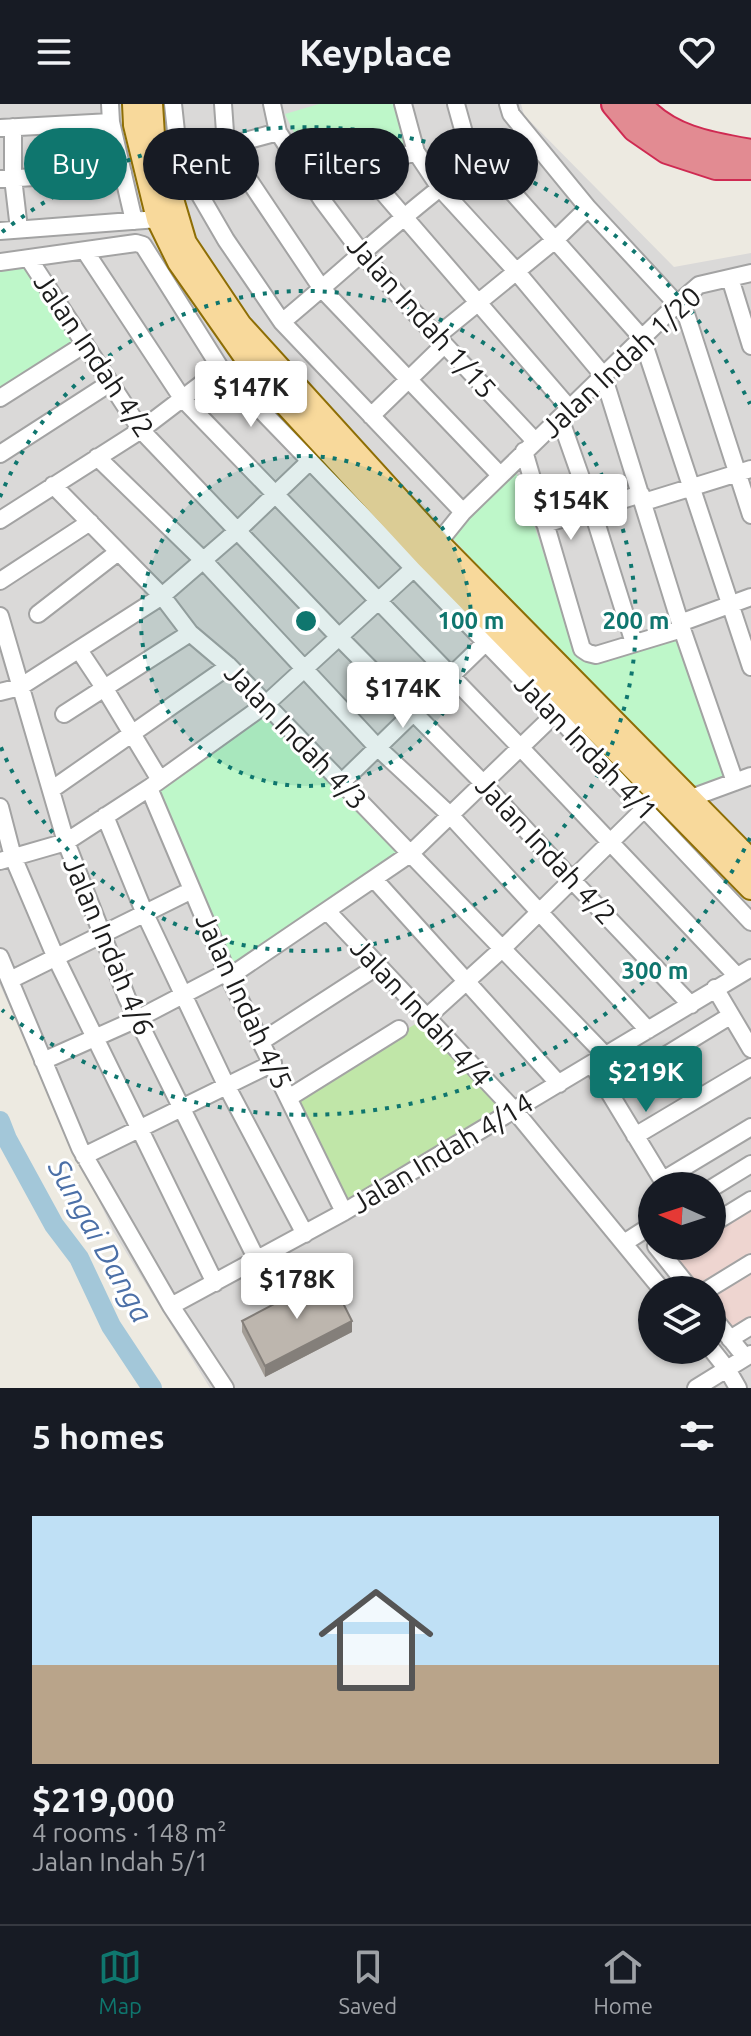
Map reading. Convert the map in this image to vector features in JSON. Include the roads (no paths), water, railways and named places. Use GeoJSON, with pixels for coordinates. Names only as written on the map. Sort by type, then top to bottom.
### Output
{"type":"FeatureCollection","features":[{"type":"Feature","properties":{"kind":"highway"},"geometry":{"type":"LineString","coordinates":[[614,104],[635,129],[667,151],[716,167],[751,167]]}},
{"type":"Feature","properties":{"kind":"highway"},"geometry":{"type":"LineString","coordinates":[[639,104],[646,113],[674,132],[711,145],[751,152]]}},
{"type":"Feature","properties":{"kind":"main road"},"geometry":{"type":"LineString","coordinates":[[134,104],[135,125],[158,219],[179,262],[256,372],[426,556],[751,888]]}},
{"type":"Feature","properties":{"kind":"main road"},"geometry":{"type":"LineString","coordinates":[[151,104],[153,135],[185,243],[240,325],[426,556],[691,798],[751,861]]}},
{"type":"Feature","properties":{"kind":"street"},"geometry":{"type":"LineString","coordinates":[[110,104],[112,128]]}},
{"type":"Feature","properties":{"kind":"street"},"geometry":{"type":"LineString","coordinates":[[173,104],[176,128]]}},
{"type":"Feature","properties":{"kind":"street"},"geometry":{"type":"LineString","coordinates":[[223,104],[225,128]]}},
{"type":"Feature","properties":{"kind":"street"},"geometry":{"type":"LineString","coordinates":[[403,104],[416,152],[425,166]]}},
{"type":"Feature","properties":{"kind":"street"},"geometry":{"type":"LineString","coordinates":[[456,104],[466,140],[642,338],[751,667]]}},
{"type":"Feature","properties":{"kind":"street"},"geometry":{"type":"LineString","coordinates":[[508,104],[511,114],[588,208],[686,314],[745,471],[751,515]]}},
{"type":"Feature","properties":{"kind":"street","name":"Jalan Indah 1/15"},"geometry":{"type":"LineString","coordinates":[[276,105],[278,128]]}},
{"type":"Feature","properties":{"kind":"street"},"geometry":{"type":"LineString","coordinates":[[19,229],[7,179],[6,128],[111,122]]}},
{"type":"Feature","properties":{"kind":"street"},"geometry":{"type":"LineString","coordinates":[[409,154],[416,152]]}},
{"type":"Feature","properties":{"kind":"street"},"geometry":{"type":"LineString","coordinates":[[127,190],[134,221]]}},
{"type":"Feature","properties":{"kind":"street"},"geometry":{"type":"LineString","coordinates":[[259,195],[322,289],[500,475]]}},
{"type":"Feature","properties":{"kind":"street"},"geometry":{"type":"LineString","coordinates":[[203,200],[282,322],[463,512]]}},
{"type":"Feature","properties":{"kind":"street","name":"Jalan Indah 1/15"},"geometry":{"type":"LineString","coordinates":[[322,200],[361,252],[441,340],[530,446]]}},
{"type":"Feature","properties":{"kind":"street"},"geometry":{"type":"LineString","coordinates":[[390,200],[565,414],[634,643]]}},
{"type":"Feature","properties":{"kind":"street"},"geometry":{"type":"LineString","coordinates":[[282,322],[425,200]]}},
{"type":"Feature","properties":{"kind":"street"},"geometry":{"type":"LineString","coordinates":[[451,200],[516,271],[603,375],[681,626],[743,779],[691,798]]}},
{"type":"Feature","properties":{"kind":"street"},"geometry":{"type":"LineString","coordinates":[[371,416],[410,380],[441,340],[478,304],[555,240],[588,208]]}},
{"type":"Feature","properties":{"kind":"street"},"geometry":{"type":"LineString","coordinates":[[0,231],[158,219]]}},
{"type":"Feature","properties":{"kind":"street","name":"Jalan Indah 4/1"},"geometry":{"type":"LineString","coordinates":[[0,262],[136,243],[143,245],[221,369],[310,461],[426,556],[485,643],[751,922]]}},
{"type":"Feature","properties":{"kind":"street"},"geometry":{"type":"LineString","coordinates":[[85,251],[182,398],[610,842],[744,972]]}},
{"type":"Feature","properties":{"kind":"street","name":"Jalan Indah 4/2"},"geometry":{"type":"LineString","coordinates":[[29,259],[141,430],[483,783],[691,1005]]}},
{"type":"Feature","properties":{"kind":"street","name":"Jalan Indah 1/20"},"geometry":{"type":"LineString","coordinates":[[7,859],[66,842],[155,784],[266,704],[426,556],[463,512],[677,304],[699,285],[751,273]]}},
{"type":"Feature","properties":{"kind":"street"},"geometry":{"type":"LineString","coordinates":[[730,278],[751,346]]}},
{"type":"Feature","properties":{"kind":"street"},"geometry":{"type":"LineString","coordinates":[[0,398],[85,344]]}},
{"type":"Feature","properties":{"kind":"street"},"geometry":{"type":"LineString","coordinates":[[0,520],[141,430],[221,369]]}},
{"type":"Feature","properties":{"kind":"street"},"geometry":{"type":"LineString","coordinates":[[0,454],[110,383]]}},
{"type":"Feature","properties":{"kind":"street"},"geometry":{"type":"LineString","coordinates":[[530,446],[545,524],[582,649],[596,655],[681,626],[751,597]]}},
{"type":"Feature","properties":{"kind":"street"},"geometry":{"type":"LineString","coordinates":[[97,457],[203,560],[377,747],[450,815],[648,1030]]}},
{"type":"Feature","properties":{"kind":"street"},"geometry":{"type":"LineString","coordinates":[[0,692],[20,687],[162,596],[237,531],[310,461]]}},
{"type":"Feature","properties":{"kind":"street"},"geometry":{"type":"LineString","coordinates":[[545,524],[592,509],[691,487],[745,471]]}},
{"type":"Feature","properties":{"kind":"street","name":"Jalan Indah 4/3"},"geometry":{"type":"LineString","coordinates":[[53,485],[162,596],[190,633],[229,666],[502,949],[599,1060],[609,1090],[658,1172]]}},
{"type":"Feature","properties":{"kind":"street"},"geometry":{"type":"LineString","coordinates":[[0,581],[90,522]]}},
{"type":"Feature","properties":{"kind":"street"},"geometry":{"type":"LineString","coordinates":[[38,614],[118,552]]}},
{"type":"Feature","properties":{"kind":"street","name":"Jalan Indah 4/6"},"geometry":{"type":"LineString","coordinates":[[0,616],[66,842],[127,998],[257,1260]]}},
{"type":"Feature","properties":{"kind":"street"},"geometry":{"type":"LineString","coordinates":[[64,714],[190,633]]}},
{"type":"Feature","properties":{"kind":"street"},"geometry":{"type":"LineString","coordinates":[[341,783],[485,643]]}},
{"type":"Feature","properties":{"kind":"street","name":"Jalan Indah 4/5"},"geometry":{"type":"LineString","coordinates":[[79,650],[132,733],[155,784],[192,890],[228,975],[344,1212]]}},
{"type":"Feature","properties":{"kind":"street"},"geometry":{"type":"LineString","coordinates":[[51,790],[229,666]]}},
{"type":"Feature","properties":{"kind":"street"},"geometry":{"type":"LineString","coordinates":[[43,1061],[228,975],[328,912],[410,854],[555,714]]}},
{"type":"Feature","properties":{"kind":"street"},"geometry":{"type":"LineString","coordinates":[[0,807],[7,859],[215,1283]]}},
{"type":"Feature","properties":{"kind":"street"},"geometry":{"type":"LineString","coordinates":[[426,1018],[502,949],[644,809]]}},
{"type":"Feature","properties":{"kind":"street"},"geometry":{"type":"LineString","coordinates":[[105,816],[145,914],[226,1085],[305,1234]]}},
{"type":"Feature","properties":{"kind":"street"},"geometry":{"type":"LineString","coordinates":[[374,879],[559,1084]]}},
{"type":"Feature","properties":{"kind":"street"},"geometry":{"type":"LineString","coordinates":[[10,980],[192,890]]}},
{"type":"Feature","properties":{"kind":"street","name":"Jalan Indah 4/4"},"geometry":{"type":"LineString","coordinates":[[328,912],[515,1111],[651,1276]]}},
{"type":"Feature","properties":{"kind":"street"},"geometry":{"type":"LineString","coordinates":[[0,957],[84,1156],[171,1306],[225,1388]]}},
{"type":"Feature","properties":{"kind":"street"},"geometry":{"type":"LineString","coordinates":[[262,1041],[378,966]]}},
{"type":"Feature","properties":{"kind":"street","name":"Jalan Indah 4/14"},"geometry":{"type":"LineString","coordinates":[[171,1306],[344,1212],[744,972]]}},
{"type":"Feature","properties":{"kind":"street"},"geometry":{"type":"LineString","coordinates":[[715,988],[751,1049]]}},
{"type":"Feature","properties":{"kind":"street"},"geometry":{"type":"LineString","coordinates":[[609,1090],[730,1016]]}},
{"type":"Feature","properties":{"kind":"street"},"geometry":{"type":"LineString","coordinates":[[290,1097],[399,1029]]}},
{"type":"Feature","properties":{"kind":"street"},"geometry":{"type":"LineString","coordinates":[[84,1156],[273,1063]]}},
{"type":"Feature","properties":{"kind":"street"},"geometry":{"type":"LineString","coordinates":[[635,1136],[751,1067]]}},
{"type":"Feature","properties":{"kind":"street"},"geometry":{"type":"LineString","coordinates":[[682,1172],[751,1127]]}},
{"type":"Feature","properties":{"kind":"street"},"geometry":{"type":"LineString","coordinates":[[726,1179],[751,1164]]}},
{"type":"Feature","properties":{"kind":"street"},"geometry":{"type":"LineString","coordinates":[[726,1215],[751,1200]]}},
{"type":"Feature","properties":{"kind":"street"},"geometry":{"type":"LineString","coordinates":[[624,1243],[638,1242]]}},
{"type":"Feature","properties":{"kind":"street"},"geometry":{"type":"LineString","coordinates":[[726,1278],[751,1263]]}},
{"type":"Feature","properties":{"kind":"street"},"geometry":{"type":"LineString","coordinates":[[730,1339],[751,1326]]}},
{"type":"Feature","properties":{"kind":"street"},"geometry":{"type":"LineString","coordinates":[[696,1388],[748,1356],[726,1334]]}},
{"type":"Feature","properties":{"kind":"street"},"geometry":{"type":"LineString","coordinates":[[723,1364],[738,1388]]}},
{"type":"Feature","properties":{"kind":"waterway","name":"Sungai Danga"},"geometry":{"type":"LineString","coordinates":[[0,1121],[54,1225],[79,1258],[111,1326],[152,1388]]}}]}
